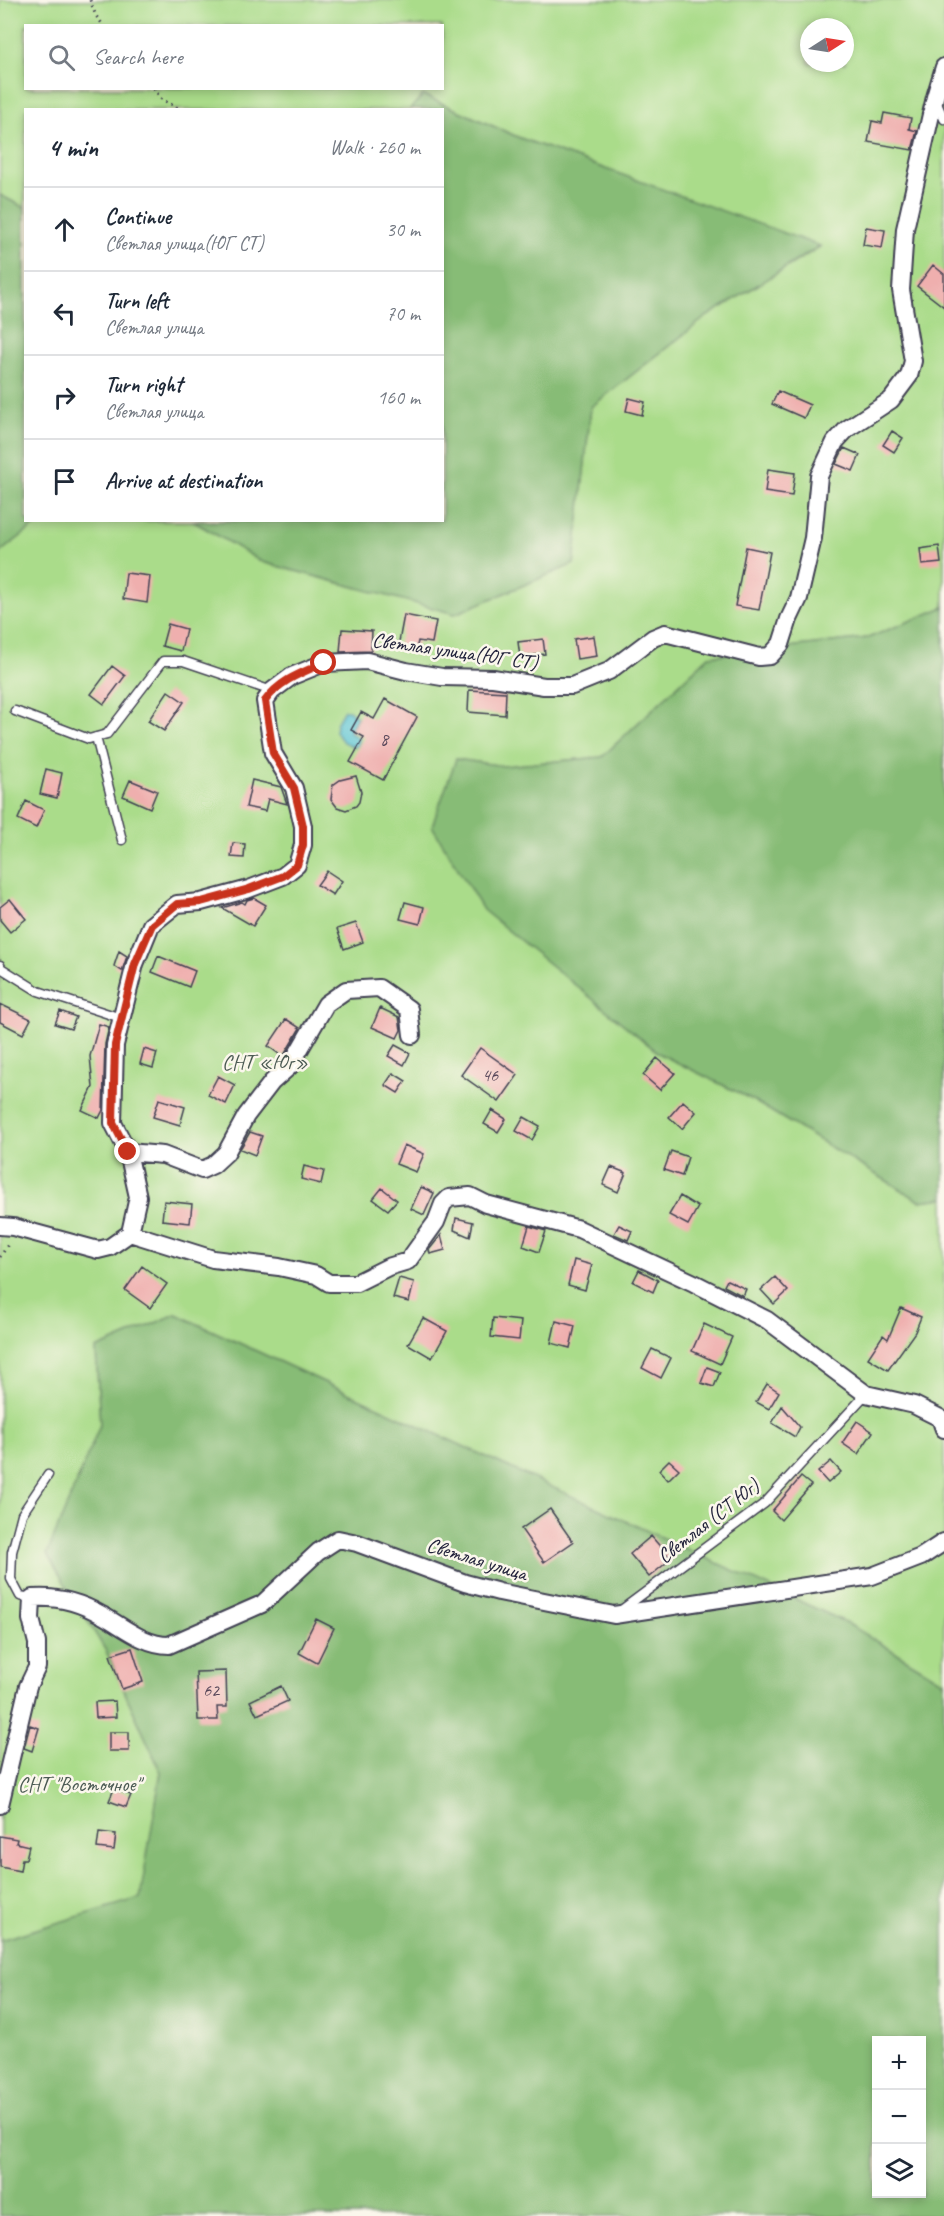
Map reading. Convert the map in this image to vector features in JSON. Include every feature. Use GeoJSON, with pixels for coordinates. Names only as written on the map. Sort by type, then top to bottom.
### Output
{"type":"FeatureCollection","features":[{"type":"Feature","properties":{"kind":"street","name":"Светлая улица(ЮГ СТ)"},"geometry":{"type":"LineString","coordinates":[[272,691],[292,676],[324,663],[368,661],[442,677],[493,678],[544,686],[572,686],[609,670],[653,638],[665,633],[759,657],[770,656],[781,644],[799,598],[813,538],[819,476],[835,442],[847,429],[891,400],[909,376],[913,361],[901,290],[905,230],[944,68]]}},
{"type":"Feature","properties":{"kind":"street"},"geometry":{"type":"LineString","coordinates":[[0,1226],[13,1227],[98,1250],[110,1247],[130,1233],[138,1197],[128,1152],[113,1123],[115,1045],[135,964],[152,925],[177,904],[201,902],[249,889],[283,876],[297,865],[303,845],[303,826],[294,788],[273,753],[265,701],[272,691]]}},
{"type":"Feature","properties":{"kind":"street"},"geometry":{"type":"LineString","coordinates":[[128,1152],[163,1155],[202,1170],[213,1165],[226,1153],[246,1116],[272,1082],[290,1066],[326,1004],[346,990],[380,988],[409,1009],[412,1035]]}},
{"type":"Feature","properties":{"kind":"street"},"geometry":{"type":"LineString","coordinates":[[130,1233],[213,1259],[279,1267],[316,1275],[329,1283],[356,1283],[388,1267],[408,1261],[435,1221],[443,1204],[449,1198],[470,1196],[486,1204],[579,1229],[694,1283],[767,1320],[866,1394],[914,1406],[940,1418],[944,1429]]}},
{"type":"Feature","properties":{"kind":"street","name":"Светлая улица"},"geometry":{"type":"LineString","coordinates":[[32,1598],[52,1597],[78,1604],[156,1645],[169,1645],[262,1604],[318,1552],[338,1539],[357,1542],[465,1583],[614,1615],[872,1576],[921,1557],[944,1542]]}},
{"type":"Feature","properties":{"kind":"street"},"geometry":{"type":"LineString","coordinates":[[0,1805],[28,1686],[37,1667],[32,1598]]}},
{"type":"Feature","properties":{"kind":"lane"},"geometry":{"type":"LineString","coordinates":[[935,98],[944,119]]}},
{"type":"Feature","properties":{"kind":"lane"},"geometry":{"type":"LineString","coordinates":[[15,711],[89,739],[107,734],[163,661],[183,661],[272,691]]}},
{"type":"Feature","properties":{"kind":"lane"},"geometry":{"type":"LineString","coordinates":[[96,737],[122,840]]}},
{"type":"Feature","properties":{"kind":"lane"},"geometry":{"type":"LineString","coordinates":[[0,965],[38,991],[121,1018]]}},
{"type":"Feature","properties":{"kind":"lane","name":"Светлая (СТ Юг)"},"geometry":{"type":"LineString","coordinates":[[614,1615],[765,1503],[866,1394]]}},
{"type":"Feature","properties":{"kind":"lane"},"geometry":{"type":"LineString","coordinates":[[32,1598],[20,1596],[11,1579],[12,1552],[22,1514],[48,1475]]}},
{"type":"Feature","properties":{"kind":"path"},"geometry":{"type":"LineString","coordinates":[[90,0],[96,16],[103,24]]}},
{"type":"Feature","properties":{"kind":"path"},"geometry":{"type":"LineString","coordinates":[[155,90],[161,99],[178,108]]}},
{"type":"Feature","properties":{"kind":"green space","name":"СНТ «Юг»"},"geometry":{"type":"Polygon","coordinates":[[[0,0],[944,0],[944,607],[868,638],[709,656],[602,757],[504,766],[456,759],[660,1054],[749,1098],[920,1201],[944,1198],[944,1682],[845,1622],[176,1314],[96,1349],[100,1425],[48,1554],[106,1651],[161,1772],[141,1898],[0,1940],[0,552],[40,522],[195,522],[262,562],[455,614],[574,564],[591,407],[706,317],[820,247],[520,138],[423,95],[412,108],[24,108],[24,207],[0,195],[0,0]]]}},
{"type":"Feature","properties":{"kind":"green space"},"geometry":{"type":"Polygon","coordinates":[[[423,95],[520,138],[820,246],[706,317],[591,407],[574,564],[455,614],[262,562],[195,522],[444,522],[444,108],[411,108],[423,95]]]}},
{"type":"Feature","properties":{"kind":"green space"},"geometry":{"type":"Polygon","coordinates":[[[0,195],[24,207],[24,522],[40,522],[0,552],[0,195]]]}},
{"type":"Feature","properties":{"kind":"green space"},"geometry":{"type":"Polygon","coordinates":[[[944,607],[944,1198],[920,1201],[749,1098],[660,1054],[483,910],[432,826],[456,759],[504,766],[602,757],[709,656],[868,638],[944,607]]]}},
{"type":"Feature","properties":{"kind":"green space"},"geometry":{"type":"Polygon","coordinates":[[[176,1314],[845,1622],[944,1682],[944,2216],[0,2216],[0,1940],[140,1898],[161,1772],[106,1651],[47,1554],[100,1425],[96,1349],[176,1314]]]}},
{"type":"Feature","properties":{"kind":"water"},"geometry":{"type":"Polygon","coordinates":[[[344,710],[349,710],[357,717],[349,732],[359,738],[357,746],[354,747],[343,742],[335,731],[344,710]]]}},
{"type":"Feature","properties":{"kind":"building"},"geometry":{"type":"Polygon","coordinates":[[[884,113],[911,118],[909,129],[917,131],[912,150],[868,142],[872,121],[882,123],[884,113]]]}},
{"type":"Feature","properties":{"kind":"building"},"geometry":{"type":"Polygon","coordinates":[[[866,227],[885,230],[882,248],[863,245],[866,227]]]}},
{"type":"Feature","properties":{"kind":"building"},"geometry":{"type":"Polygon","coordinates":[[[933,265],[944,274],[944,307],[917,286],[933,265]]]}},
{"type":"Feature","properties":{"kind":"building"},"geometry":{"type":"Polygon","coordinates":[[[778,391],[810,405],[804,418],[772,404],[778,391]]]}},
{"type":"Feature","properties":{"kind":"building"},"geometry":{"type":"Polygon","coordinates":[[[629,398],[645,402],[642,415],[626,411],[629,398]]]}},
{"type":"Feature","properties":{"kind":"building"},"geometry":{"type":"Polygon","coordinates":[[[892,431],[903,438],[894,452],[883,445],[892,431]]]}},
{"type":"Feature","properties":{"kind":"building"},"geometry":{"type":"Polygon","coordinates":[[[844,448],[860,455],[853,471],[836,464],[844,448]]]}},
{"type":"Feature","properties":{"kind":"building"},"geometry":{"type":"Polygon","coordinates":[[[768,469],[795,473],[792,496],[765,492],[768,469]]]}},
{"type":"Feature","properties":{"kind":"building"},"geometry":{"type":"Polygon","coordinates":[[[939,546],[941,563],[922,565],[920,549],[939,546]]]}},
{"type":"Feature","properties":{"kind":"building"},"geometry":{"type":"Polygon","coordinates":[[[746,547],[770,552],[759,610],[735,606],[746,547]]]}},
{"type":"Feature","properties":{"kind":"building"},"geometry":{"type":"Polygon","coordinates":[[[126,573],[150,576],[147,603],[123,599],[126,573]]]}},
{"type":"Feature","properties":{"kind":"building"},"geometry":{"type":"Polygon","coordinates":[[[404,615],[436,621],[432,643],[418,641],[416,650],[398,647],[404,615]]]}},
{"type":"Feature","properties":{"kind":"building"},"geometry":{"type":"Polygon","coordinates":[[[168,624],[186,629],[181,651],[162,646],[168,624]]]}},
{"type":"Feature","properties":{"kind":"building"},"geometry":{"type":"Polygon","coordinates":[[[342,629],[372,631],[371,651],[340,652],[342,629]]]}},
{"type":"Feature","properties":{"kind":"building"},"geometry":{"type":"Polygon","coordinates":[[[594,636],[597,656],[577,659],[574,639],[594,636]]]}},
{"type":"Feature","properties":{"kind":"building"},"geometry":{"type":"Polygon","coordinates":[[[543,639],[545,654],[520,657],[518,642],[543,639]]]}},
{"type":"Feature","properties":{"kind":"building"},"geometry":{"type":"Polygon","coordinates":[[[112,666],[125,676],[104,704],[91,694],[112,666]]]}},
{"type":"Feature","properties":{"kind":"building"},"geometry":{"type":"Polygon","coordinates":[[[469,690],[506,692],[505,715],[468,712],[469,690]]]}},
{"type":"Feature","properties":{"kind":"building"},"geometry":{"type":"Polygon","coordinates":[[[168,691],[184,702],[164,731],[148,721],[168,691]]]}},
{"type":"Feature","properties":{"kind":"building"},"geometry":{"type":"Polygon","coordinates":[[[385,699],[417,717],[383,780],[350,762],[364,737],[351,730],[361,712],[374,719],[385,699]]]}},
{"type":"Feature","properties":{"kind":"building"},"geometry":{"type":"Polygon","coordinates":[[[46,769],[62,773],[57,798],[40,794],[46,769]]]}},
{"type":"Feature","properties":{"kind":"building"},"geometry":{"type":"Polygon","coordinates":[[[356,776],[361,792],[359,802],[356,806],[346,810],[337,807],[331,799],[333,785],[340,780],[356,776]]]}},
{"type":"Feature","properties":{"kind":"building"},"geometry":{"type":"Polygon","coordinates":[[[130,780],[157,791],[150,808],[123,796],[130,780]]]}},
{"type":"Feature","properties":{"kind":"building"},"geometry":{"type":"Polygon","coordinates":[[[252,780],[281,787],[287,804],[268,799],[265,811],[246,807],[252,780]]]}},
{"type":"Feature","properties":{"kind":"building"},"geometry":{"type":"Polygon","coordinates":[[[26,801],[44,810],[36,828],[18,819],[26,801]]]}},
{"type":"Feature","properties":{"kind":"building"},"geometry":{"type":"Polygon","coordinates":[[[233,843],[245,844],[244,858],[231,857],[233,843]]]}},
{"type":"Feature","properties":{"kind":"building"},"geometry":{"type":"Polygon","coordinates":[[[327,871],[342,881],[333,895],[317,885],[327,871]]]}},
{"type":"Feature","properties":{"kind":"building"},"geometry":{"type":"Polygon","coordinates":[[[254,898],[266,905],[253,926],[222,908],[242,902],[245,904],[247,900],[254,898]]]}},
{"type":"Feature","properties":{"kind":"building"},"geometry":{"type":"Polygon","coordinates":[[[10,899],[26,919],[10,932],[0,920],[0,907],[10,899]]]}},
{"type":"Feature","properties":{"kind":"building"},"geometry":{"type":"Polygon","coordinates":[[[405,902],[424,907],[420,924],[400,919],[405,902]]]}},
{"type":"Feature","properties":{"kind":"building"},"geometry":{"type":"Polygon","coordinates":[[[356,923],[363,942],[344,949],[337,929],[356,923]]]}},
{"type":"Feature","properties":{"kind":"building"},"geometry":{"type":"Polygon","coordinates":[[[119,951],[127,956],[122,971],[114,966],[119,951]]]}},
{"type":"Feature","properties":{"kind":"building"},"geometry":{"type":"Polygon","coordinates":[[[158,956],[195,971],[189,987],[152,972],[158,956]]]}},
{"type":"Feature","properties":{"kind":"building"},"geometry":{"type":"Polygon","coordinates":[[[0,1004],[31,1019],[23,1034],[0,1022],[0,1004]]]}},
{"type":"Feature","properties":{"kind":"building"},"geometry":{"type":"Polygon","coordinates":[[[380,1008],[399,1017],[401,1030],[397,1038],[372,1027],[380,1008]]]}},
{"type":"Feature","properties":{"kind":"building"},"geometry":{"type":"Polygon","coordinates":[[[60,1011],[76,1017],[71,1029],[55,1024],[60,1011]]]}},
{"type":"Feature","properties":{"kind":"building"},"geometry":{"type":"Polygon","coordinates":[[[286,1019],[300,1028],[283,1057],[268,1046],[286,1019]]]}},
{"type":"Feature","properties":{"kind":"building"},"geometry":{"type":"Polygon","coordinates":[[[99,1024],[109,1027],[105,1044],[103,1110],[99,1118],[82,1110],[93,1087],[90,1056],[99,1024]]]}},
{"type":"Feature","properties":{"kind":"building"},"geometry":{"type":"Polygon","coordinates":[[[395,1045],[410,1053],[404,1065],[388,1056],[395,1045]]]}},
{"type":"Feature","properties":{"kind":"building"},"geometry":{"type":"Polygon","coordinates":[[[480,1048],[518,1075],[499,1102],[461,1075],[480,1048]]]}},
{"type":"Feature","properties":{"kind":"building"},"geometry":{"type":"Polygon","coordinates":[[[144,1049],[157,1053],[153,1068],[140,1064],[144,1049]]]}},
{"type":"Feature","properties":{"kind":"building"},"geometry":{"type":"Polygon","coordinates":[[[657,1058],[675,1073],[660,1090],[643,1075],[657,1058]]]}},
{"type":"Feature","properties":{"kind":"building"},"geometry":{"type":"Polygon","coordinates":[[[393,1073],[406,1081],[398,1093],[385,1085],[393,1073]]]}},
{"type":"Feature","properties":{"kind":"building"},"geometry":{"type":"Polygon","coordinates":[[[218,1076],[235,1085],[226,1104],[208,1095],[218,1076]]]}},
{"type":"Feature","properties":{"kind":"building"},"geometry":{"type":"Polygon","coordinates":[[[159,1099],[185,1107],[180,1125],[153,1117],[159,1099]]]}},
{"type":"Feature","properties":{"kind":"building"},"geometry":{"type":"Polygon","coordinates":[[[683,1101],[696,1112],[682,1129],[669,1117],[683,1101]]]}},
{"type":"Feature","properties":{"kind":"building"},"geometry":{"type":"Polygon","coordinates":[[[492,1110],[506,1119],[498,1132],[484,1124],[492,1110]]]}},
{"type":"Feature","properties":{"kind":"building"},"geometry":{"type":"Polygon","coordinates":[[[524,1117],[540,1126],[532,1140],[516,1131],[524,1117]]]}},
{"type":"Feature","properties":{"kind":"building"},"geometry":{"type":"Polygon","coordinates":[[[250,1132],[262,1136],[255,1155],[240,1149],[250,1132]]]}},
{"type":"Feature","properties":{"kind":"building"},"geometry":{"type":"Polygon","coordinates":[[[404,1145],[424,1154],[416,1172],[396,1164],[404,1145]]]}},
{"type":"Feature","properties":{"kind":"building"},"geometry":{"type":"Polygon","coordinates":[[[671,1151],[688,1157],[682,1176],[664,1170],[671,1151]]]}},
{"type":"Feature","properties":{"kind":"building"},"geometry":{"type":"Polygon","coordinates":[[[304,1166],[324,1171],[321,1184],[301,1179],[304,1166]]]}},
{"type":"Feature","properties":{"kind":"building"},"geometry":{"type":"Polygon","coordinates":[[[611,1167],[626,1173],[618,1192],[603,1185],[611,1167]]]}},
{"type":"Feature","properties":{"kind":"building"},"geometry":{"type":"Polygon","coordinates":[[[421,1187],[434,1193],[424,1215],[411,1209],[421,1187]]]}},
{"type":"Feature","properties":{"kind":"building"},"geometry":{"type":"Polygon","coordinates":[[[382,1188],[397,1200],[388,1210],[373,1199],[382,1188]]]}},
{"type":"Feature","properties":{"kind":"building"},"geometry":{"type":"Polygon","coordinates":[[[680,1196],[698,1207],[688,1225],[669,1215],[680,1196]]]}},
{"type":"Feature","properties":{"kind":"building"},"geometry":{"type":"Polygon","coordinates":[[[164,1201],[192,1204],[190,1223],[162,1220],[164,1201]]]}},
{"type":"Feature","properties":{"kind":"building"},"geometry":{"type":"Polygon","coordinates":[[[456,1218],[473,1222],[470,1237],[454,1230],[456,1218]]]}},
{"type":"Feature","properties":{"kind":"building"},"geometry":{"type":"Polygon","coordinates":[[[619,1225],[632,1231],[628,1240],[614,1234],[619,1225]]]}},
{"type":"Feature","properties":{"kind":"building"},"geometry":{"type":"Polygon","coordinates":[[[529,1226],[546,1231],[539,1252],[523,1246],[529,1226]]]}},
{"type":"Feature","properties":{"kind":"building"},"geometry":{"type":"Polygon","coordinates":[[[441,1235],[445,1250],[430,1254],[429,1250],[441,1235]]]}},
{"type":"Feature","properties":{"kind":"building"},"geometry":{"type":"Polygon","coordinates":[[[574,1260],[592,1265],[585,1290],[568,1285],[574,1260]]]}},
{"type":"Feature","properties":{"kind":"building"},"geometry":{"type":"Polygon","coordinates":[[[142,1266],[167,1284],[150,1308],[125,1290],[142,1266]]]}},
{"type":"Feature","properties":{"kind":"building"},"geometry":{"type":"Polygon","coordinates":[[[639,1270],[658,1280],[653,1292],[633,1282],[639,1270]]]}},
{"type":"Feature","properties":{"kind":"building"},"geometry":{"type":"Polygon","coordinates":[[[775,1277],[788,1291],[774,1304],[761,1290],[775,1277]]]}},
{"type":"Feature","properties":{"kind":"building"},"geometry":{"type":"Polygon","coordinates":[[[399,1278],[414,1282],[409,1302],[393,1298],[399,1278]]]}},
{"type":"Feature","properties":{"kind":"building"},"geometry":{"type":"Polygon","coordinates":[[[727,1280],[746,1289],[743,1296],[724,1286],[727,1280]]]}},
{"type":"Feature","properties":{"kind":"building"},"geometry":{"type":"Polygon","coordinates":[[[901,1308],[921,1317],[915,1332],[888,1370],[868,1358],[883,1335],[888,1339],[901,1308]]]}},
{"type":"Feature","properties":{"kind":"building"},"geometry":{"type":"Polygon","coordinates":[[[423,1318],[447,1331],[432,1358],[408,1344],[423,1318]]]}},
{"type":"Feature","properties":{"kind":"building"},"geometry":{"type":"Polygon","coordinates":[[[493,1318],[521,1321],[519,1340],[491,1337],[493,1318]]]}},
{"type":"Feature","properties":{"kind":"building"},"geometry":{"type":"Polygon","coordinates":[[[556,1321],[575,1326],[570,1348],[551,1343],[556,1321]]]}},
{"type":"Feature","properties":{"kind":"building"},"geometry":{"type":"Polygon","coordinates":[[[704,1324],[732,1337],[720,1364],[692,1351],[704,1324]]]}},
{"type":"Feature","properties":{"kind":"building"},"geometry":{"type":"Polygon","coordinates":[[[652,1349],[671,1358],[661,1378],[642,1368],[652,1349]]]}},
{"type":"Feature","properties":{"kind":"building"},"geometry":{"type":"Polygon","coordinates":[[[707,1367],[720,1372],[714,1387],[701,1383],[707,1367]]]}},
{"type":"Feature","properties":{"kind":"building"},"geometry":{"type":"Polygon","coordinates":[[[767,1384],[779,1392],[769,1409],[756,1402],[767,1384]]]}},
{"type":"Feature","properties":{"kind":"building"},"geometry":{"type":"Polygon","coordinates":[[[782,1406],[800,1427],[795,1437],[772,1423],[782,1406]]]}},
{"type":"Feature","properties":{"kind":"building"},"geometry":{"type":"Polygon","coordinates":[[[857,1421],[873,1432],[858,1454],[842,1443],[857,1421]]]}},
{"type":"Feature","properties":{"kind":"building"},"geometry":{"type":"Polygon","coordinates":[[[669,1460],[679,1469],[668,1480],[659,1470],[669,1460]]]}},
{"type":"Feature","properties":{"kind":"building"},"geometry":{"type":"Polygon","coordinates":[[[831,1461],[841,1472],[828,1483],[818,1472],[831,1461]]]}},
{"type":"Feature","properties":{"kind":"building"},"geometry":{"type":"Polygon","coordinates":[[[801,1477],[811,1485],[781,1520],[772,1511],[801,1477]]]}},
{"type":"Feature","properties":{"kind":"building"},"geometry":{"type":"Polygon","coordinates":[[[550,1509],[573,1542],[544,1562],[521,1529],[550,1509]]]}},
{"type":"Feature","properties":{"kind":"building"},"geometry":{"type":"Polygon","coordinates":[[[651,1536],[671,1559],[649,1577],[630,1554],[651,1536]]]}},
{"type":"Feature","properties":{"kind":"building"},"geometry":{"type":"Polygon","coordinates":[[[316,1619],[334,1628],[317,1663],[299,1653],[316,1619]]]}},
{"type":"Feature","properties":{"kind":"building"},"geometry":{"type":"Polygon","coordinates":[[[132,1648],[143,1682],[122,1689],[110,1655],[132,1648]]]}},
{"type":"Feature","properties":{"kind":"building"},"geometry":{"type":"Polygon","coordinates":[[[226,1671],[227,1707],[217,1707],[218,1720],[198,1720],[196,1672],[226,1671]]]}},
{"type":"Feature","properties":{"kind":"building"},"geometry":{"type":"Polygon","coordinates":[[[281,1686],[288,1701],[257,1715],[250,1701],[281,1686]]]}},
{"type":"Feature","properties":{"kind":"building"},"geometry":{"type":"Polygon","coordinates":[[[115,1701],[116,1717],[96,1718],[95,1702],[115,1701]]]}},
{"type":"Feature","properties":{"kind":"building"},"geometry":{"type":"Polygon","coordinates":[[[30,1725],[39,1728],[32,1751],[24,1748],[30,1725]]]}},
{"type":"Feature","properties":{"kind":"building"},"geometry":{"type":"Polygon","coordinates":[[[109,1732],[129,1732],[129,1751],[109,1751],[109,1732]]]}},
{"type":"Feature","properties":{"kind":"building"},"geometry":{"type":"Polygon","coordinates":[[[114,1789],[131,1795],[126,1807],[109,1801],[114,1789]]]}},
{"type":"Feature","properties":{"kind":"building"},"geometry":{"type":"Polygon","coordinates":[[[99,1832],[116,1834],[114,1850],[97,1848],[99,1832]]]}},
{"type":"Feature","properties":{"kind":"building"},"geometry":{"type":"Polygon","coordinates":[[[0,1836],[17,1839],[16,1843],[29,1846],[26,1859],[22,1859],[20,1871],[0,1867],[0,1836]]]}},
{"type":"Feature","properties":{"kind":"route"},"geometry":{"type":"LineString","coordinates":[[128,1152],[113,1123],[115,1045],[135,964],[152,925],[177,904],[201,902],[249,889],[283,876],[297,865],[303,845],[303,826],[294,788],[273,753],[265,701],[272,691],[292,676],[324,663]]}},
{"type":"Feature","properties":{"kind":"park label","name":"СНТ \"Восточное\""},"geometry":{"type":"Point","coordinates":[79,1784]}}]}
